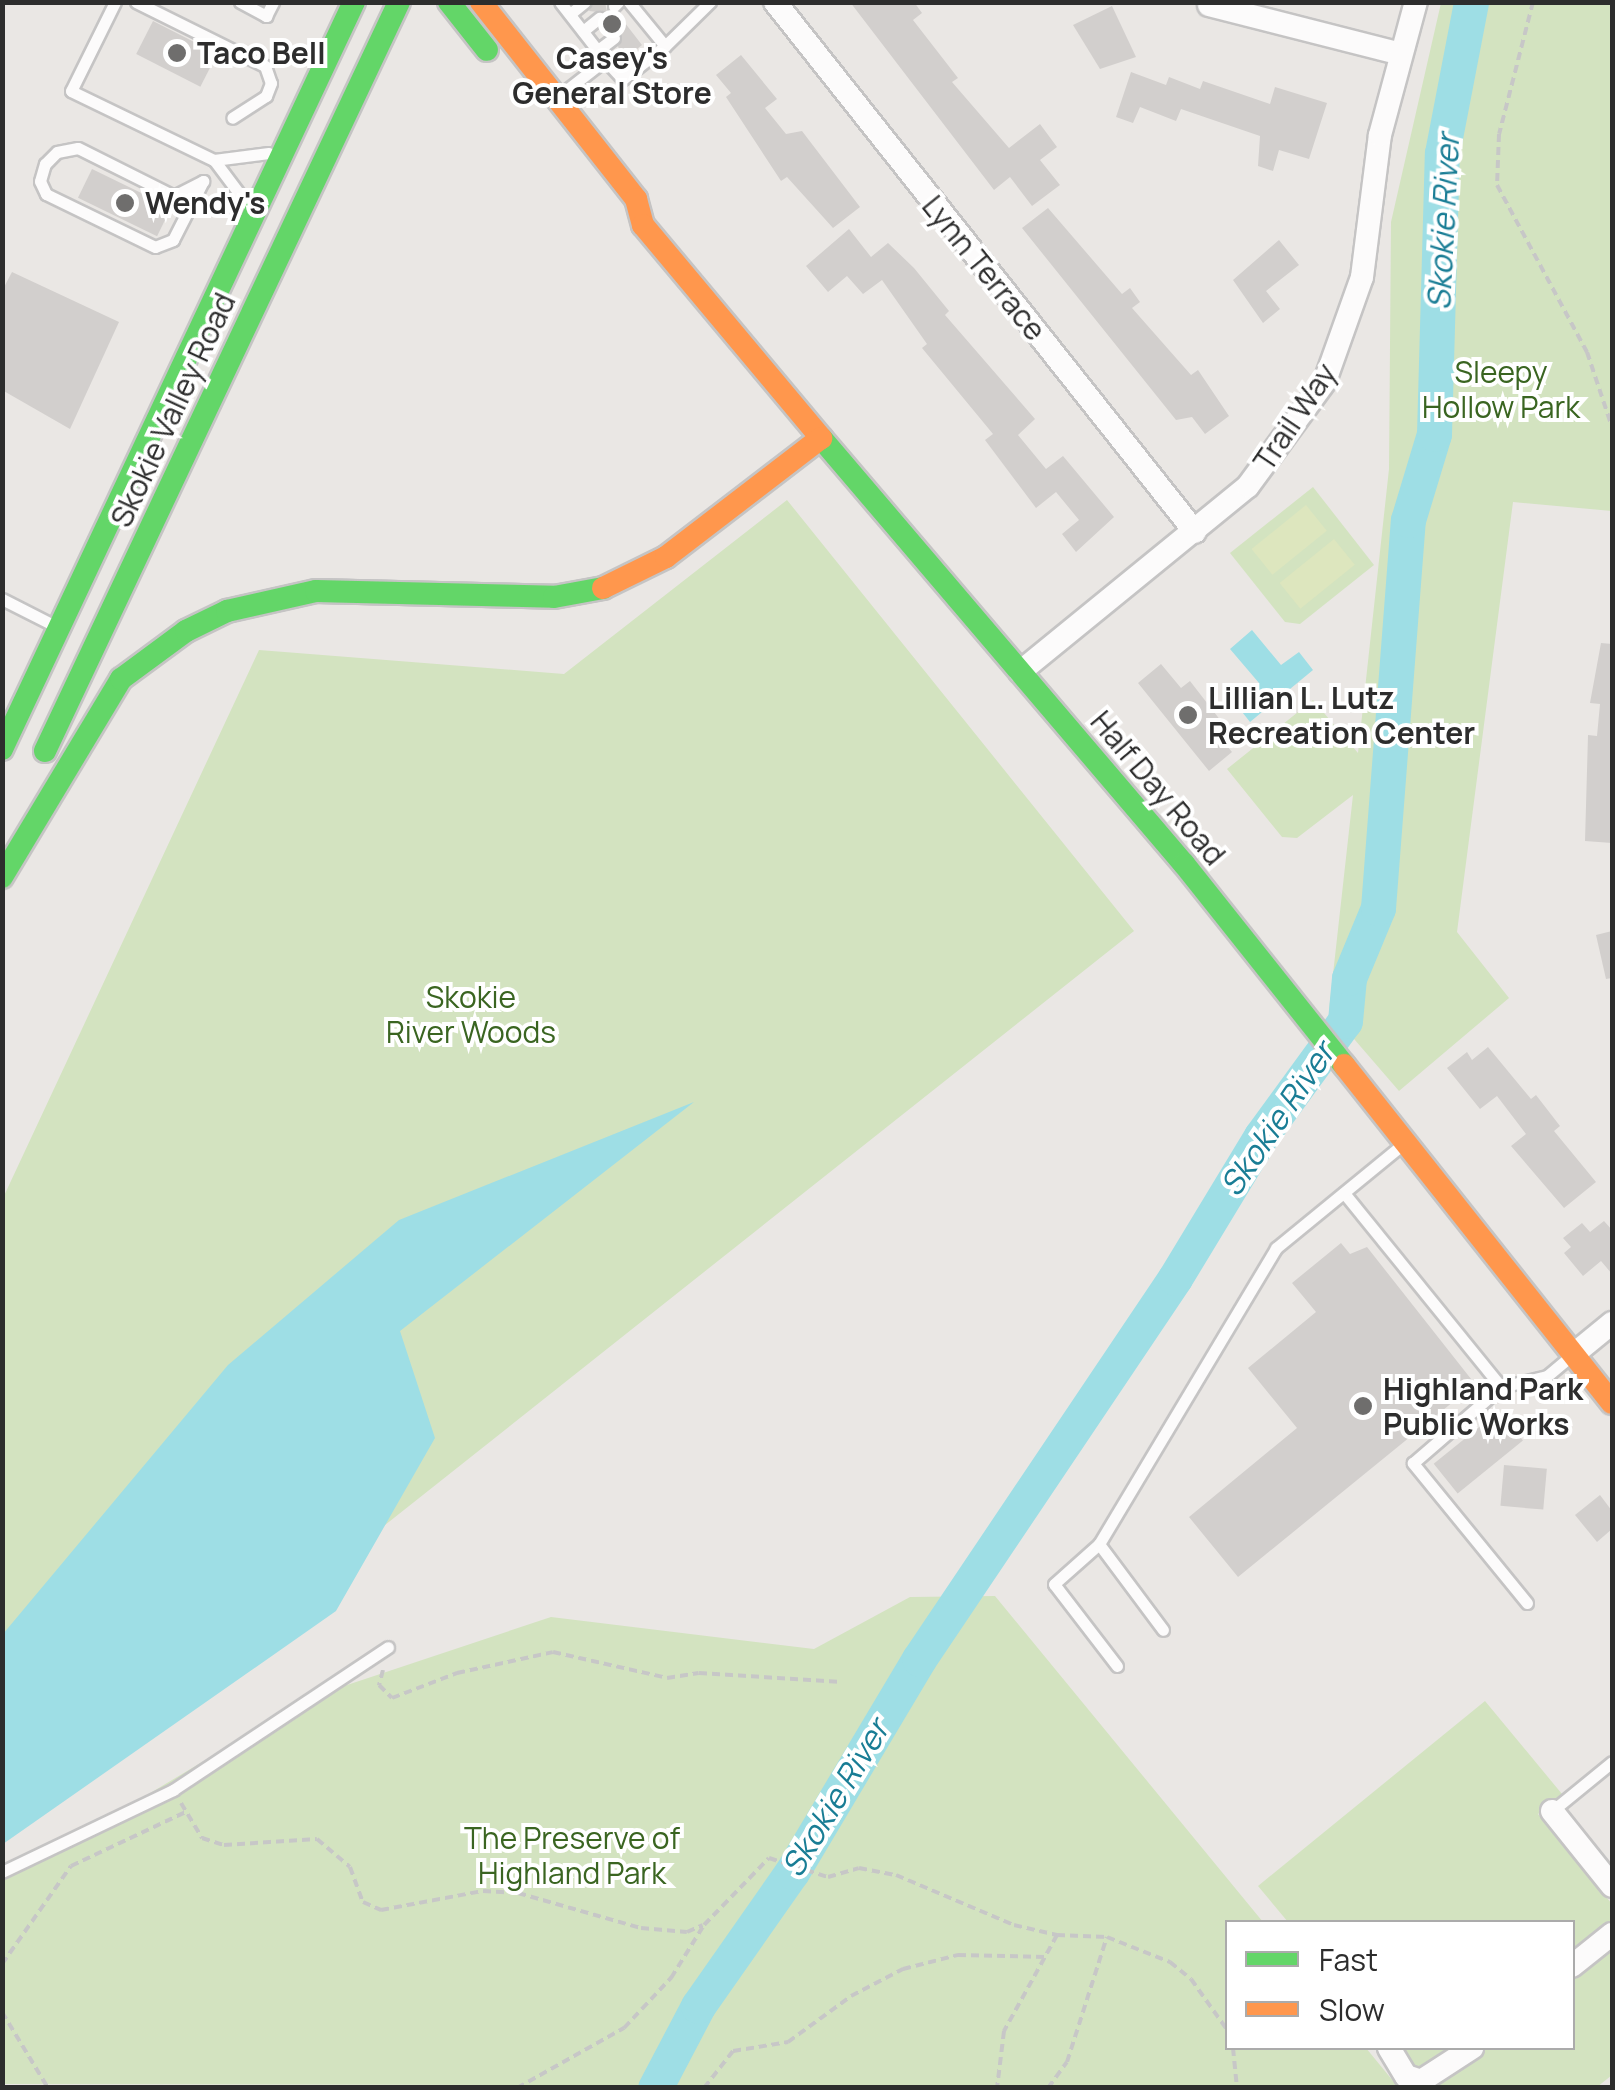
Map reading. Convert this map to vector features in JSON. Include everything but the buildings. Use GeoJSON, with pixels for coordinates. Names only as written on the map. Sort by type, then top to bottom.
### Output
{"type":"FeatureCollection","features":[{"type":"Feature","properties":{"kind":"main road","name":"Skokie Valley Road"},"geometry":{"type":"LineString","coordinates":[[2,842],[398,2]]}},
{"type":"Feature","properties":{"kind":"main road","name":"Half Day Road"},"geometry":{"type":"LineString","coordinates":[[449,2],[619,215],[643,225]]}},
{"type":"Feature","properties":{"kind":"main road","name":"Half Day Road"},"geometry":{"type":"LineString","coordinates":[[481,2],[636,199],[643,225],[1302,1008],[1612,1403]]}},
{"type":"Feature","properties":{"kind":"main road","name":"Skokie Valley Road"},"geometry":{"type":"LineString","coordinates":[[2,750],[285,150],[346,9]]}},
{"type":"Feature","properties":{"kind":"main road"},"geometry":{"type":"LineString","coordinates":[[2,877],[99,709],[122,679],[186,632],[227,611],[316,591],[536,597],[596,591],[666,558],[821,438]]}},
{"type":"Feature","properties":{"kind":"street","name":"Lynn Terrace"},"geometry":{"type":"LineString","coordinates":[[775,2],[1195,532]]}},
{"type":"Feature","properties":{"kind":"street","name":"Trail Way"},"geometry":{"type":"LineString","coordinates":[[1020,672],[1195,532],[1288,441],[1338,352],[1362,277],[1398,53],[1416,2]]}},
{"type":"Feature","properties":{"kind":"street"},"geometry":{"type":"LineString","coordinates":[[1209,6],[1398,53]]}},
{"type":"Feature","properties":{"kind":"street"},"geometry":{"type":"LineString","coordinates":[[1574,1354],[1612,1323]]}},
{"type":"Feature","properties":{"kind":"street"},"geometry":{"type":"LineString","coordinates":[[1552,1811],[1612,1886]]}},
{"type":"Feature","properties":{"kind":"street"},"geometry":{"type":"LineString","coordinates":[[1575,1964],[1612,1934]]}},
{"type":"Feature","properties":{"kind":"street"},"geometry":{"type":"LineString","coordinates":[[1389,2050],[1406,2076],[1421,2080],[1469,2050]]}},
{"type":"Feature","properties":{"kind":"lane"},"geometry":{"type":"LineString","coordinates":[[114,2],[71,92],[214,160],[234,179],[254,216]]}},
{"type":"Feature","properties":{"kind":"lane"},"geometry":{"type":"LineString","coordinates":[[136,2],[265,66],[271,82],[266,96],[232,118]]}},
{"type":"Feature","properties":{"kind":"lane"},"geometry":{"type":"LineString","coordinates":[[240,2],[266,16],[272,2]]}},
{"type":"Feature","properties":{"kind":"lane"},"geometry":{"type":"LineString","coordinates":[[560,2],[623,79],[665,46],[710,2]]}},
{"type":"Feature","properties":{"kind":"lane"},"geometry":{"type":"LineString","coordinates":[[570,14],[585,2]]}},
{"type":"Feature","properties":{"kind":"lane"},"geometry":{"type":"LineString","coordinates":[[629,2],[665,46]]}},
{"type":"Feature","properties":{"kind":"lane"},"geometry":{"type":"LineString","coordinates":[[629,26],[640,16]]}},
{"type":"Feature","properties":{"kind":"lane"},"geometry":{"type":"LineString","coordinates":[[583,32],[599,18]]}},
{"type":"Feature","properties":{"kind":"lane"},"geometry":{"type":"LineString","coordinates":[[557,98],[614,38]]}},
{"type":"Feature","properties":{"kind":"lane"},"geometry":{"type":"LineString","coordinates":[[78,148],[174,196],[202,181],[173,240],[155,247],[46,194],[40,181],[57,152],[78,148]]}},
{"type":"Feature","properties":{"kind":"lane"},"geometry":{"type":"LineString","coordinates":[[214,160],[285,150]]}},
{"type":"Feature","properties":{"kind":"lane"},"geometry":{"type":"LineString","coordinates":[[2,599],[59,628]]}},
{"type":"Feature","properties":{"kind":"lane"},"geometry":{"type":"LineString","coordinates":[[1117,1666],[1054,1584],[1099,1544],[1276,1248],[1406,1142]]}},
{"type":"Feature","properties":{"kind":"lane"},"geometry":{"type":"LineString","coordinates":[[1344,1193],[1501,1387]]}},
{"type":"Feature","properties":{"kind":"lane"},"geometry":{"type":"LineString","coordinates":[[1527,1603],[1413,1462],[1501,1387],[1547,1376],[1574,1354]]}},
{"type":"Feature","properties":{"kind":"lane"},"geometry":{"type":"LineString","coordinates":[[1099,1544],[1163,1630]]}},
{"type":"Feature","properties":{"kind":"lane"},"geometry":{"type":"LineString","coordinates":[[2,1872],[174,1790],[388,1647]]}},
{"type":"Feature","properties":{"kind":"lane"},"geometry":{"type":"LineString","coordinates":[[1552,1811],[1612,1762]]}},
{"type":"Feature","properties":{"kind":"path"},"geometry":{"type":"LineString","coordinates":[[1533,2],[1499,134],[1497,184],[1588,352],[1612,427]]}},
{"type":"Feature","properties":{"kind":"path"},"geometry":{"type":"LineString","coordinates":[[388,1647],[379,1685],[392,1698],[457,1673],[554,1652],[667,1678],[700,1672],[842,1682]]}},
{"type":"Feature","properties":{"kind":"path"},"geometry":{"type":"LineString","coordinates":[[174,1790],[202,1838],[224,1845],[316,1839],[338,1850],[362,1902],[381,1910],[483,1891],[518,1893],[641,1928],[687,1932],[704,1925]]}},
{"type":"Feature","properties":{"kind":"path"},"geometry":{"type":"LineString","coordinates":[[2,1964],[71,1866],[186,1812]]}},
{"type":"Feature","properties":{"kind":"path"},"geometry":{"type":"LineString","coordinates":[[517,2088],[624,2028],[671,1978],[704,1925],[769,1858],[828,1877],[860,1868],[896,1875],[1001,1920],[1057,1935],[1107,1937],[1135,1944],[1192,1979],[1225,2027]]}},
{"type":"Feature","properties":{"kind":"path"},"geometry":{"type":"LineString","coordinates":[[997,2088],[1004,2032],[1057,1935]]}},
{"type":"Feature","properties":{"kind":"path"},"geometry":{"type":"LineString","coordinates":[[1048,2088],[1067,2062],[1107,1937]]}},
{"type":"Feature","properties":{"kind":"path"},"geometry":{"type":"LineString","coordinates":[[704,2088],[733,2051],[788,2042],[851,1996],[903,1969],[958,1955],[1045,1957]]}},
{"type":"Feature","properties":{"kind":"path"},"geometry":{"type":"LineString","coordinates":[[2,2012],[48,2088]]}},
{"type":"Feature","properties":{"kind":"path"},"geometry":{"type":"LineString","coordinates":[[1233,2050],[1237,2088]]}},
{"type":"Feature","properties":{"kind":"green space","name":"Sleepy Hollow Park"},"geometry":{"type":"Polygon","coordinates":[[[1441,3],[1612,3],[1612,511],[1513,502],[1457,932],[1509,998],[1399,1091],[1329,1010],[1353,795],[1297,838],[1282,837],[1227,769],[1313,700],[1358,753],[1389,469],[1391,222],[1441,3]]]}},
{"type":"Feature","properties":{"kind":"green space"},"geometry":{"type":"Polygon","coordinates":[[[1313,487],[1374,565],[1300,624],[1285,622],[1230,553],[1313,487]]]}},
{"type":"Feature","properties":{"kind":"green space","name":"Skokie River Woods"},"geometry":{"type":"Polygon","coordinates":[[[787,500],[1134,931],[3,1828],[3,1198],[259,650],[564,674],[787,500]]]}},
{"type":"Feature","properties":{"kind":"green space"},"geometry":{"type":"Polygon","coordinates":[[[1306,505],[1327,531],[1272,575],[1252,549],[1306,505]]]}},
{"type":"Feature","properties":{"kind":"green space"},"geometry":{"type":"Polygon","coordinates":[[[1334,539],[1355,565],[1300,609],[1280,583],[1334,539]]]}},
{"type":"Feature","properties":{"kind":"green space","name":"The Preserve of Highland Park"},"geometry":{"type":"Polygon","coordinates":[[[995,1596],[1261,1920],[1225,1920],[1225,2050],[1368,2050],[1398,2087],[3,2084],[3,1881],[311,1697],[551,1617],[814,1649],[910,1597],[995,1596]]]}},
{"type":"Feature","properties":{"kind":"green space"},"geometry":{"type":"Polygon","coordinates":[[[1485,1701],[1562,1794],[1538,1814],[1612,1904],[1612,2075],[1597,2087],[1423,2087],[1393,2050],[1575,2050],[1575,1920],[1286,1920],[1258,1886],[1485,1701]]]}},
{"type":"Feature","properties":{"kind":"water"},"geometry":{"type":"Polygon","coordinates":[[[1252,630],[1281,665],[1299,652],[1313,670],[1250,722],[1235,703],[1259,683],[1230,649],[1252,630]]]}},
{"type":"Feature","properties":{"kind":"water"},"geometry":{"type":"Polygon","coordinates":[[[694,1102],[400,1331],[435,1438],[336,1611],[3,1844],[3,1634],[228,1365],[399,1220],[694,1102]]]}},
{"type":"Feature","properties":{"kind":"waterway","name":"Skokie River"},"geometry":{"type":"LineString","coordinates":[[655,2088],[698,2006],[792,1872],[919,1659],[1175,1278],[1261,1136],[1345,1021],[1349,978],[1378,908],[1408,520],[1434,434],[1442,153],[1471,2]]}},
{"type":"Feature","properties":{"kind":"traffic: fast"},"geometry":{"type":"LineString","coordinates":[[2,749],[354,2]]}},
{"type":"Feature","properties":{"kind":"traffic: fast"},"geometry":{"type":"LineString","coordinates":[[45,751],[399,2]]}},
{"type":"Feature","properties":{"kind":"traffic: fast"},"geometry":{"type":"LineString","coordinates":[[449,2],[487,50]]}},
{"type":"Feature","properties":{"kind":"traffic: fast"},"geometry":{"type":"LineString","coordinates":[[821,438],[1184,864],[1344,1065]]}},
{"type":"Feature","properties":{"kind":"traffic: fast"},"geometry":{"type":"LineString","coordinates":[[2,877],[121,679],[186,631],[227,611],[316,591],[554,597],[603,588]]}},
{"type":"Feature","properties":{"kind":"traffic: slow"},"geometry":{"type":"LineString","coordinates":[[481,2],[636,199],[643,225],[821,438]]}},
{"type":"Feature","properties":{"kind":"traffic: slow"},"geometry":{"type":"LineString","coordinates":[[603,588],[666,557],[821,438]]}},
{"type":"Feature","properties":{"kind":"traffic: slow"},"geometry":{"type":"LineString","coordinates":[[1344,1065],[1612,1403]]}},
{"type":"Feature","properties":{"kind":"place","name":"Casey's General Store"},"geometry":{"type":"Point","coordinates":[612,24]}},
{"type":"Feature","properties":{"kind":"place","name":"Taco Bell"},"geometry":{"type":"Point","coordinates":[177,53]}},
{"type":"Feature","properties":{"kind":"place","name":"Wendy's"},"geometry":{"type":"Point","coordinates":[125,203]}},
{"type":"Feature","properties":{"kind":"place","name":"Lillian L. Lutz Recreation Center"},"geometry":{"type":"Point","coordinates":[1188,715]}},
{"type":"Feature","properties":{"kind":"place","name":"Highland Park Public Works"},"geometry":{"type":"Point","coordinates":[1363,1406]}}]}
